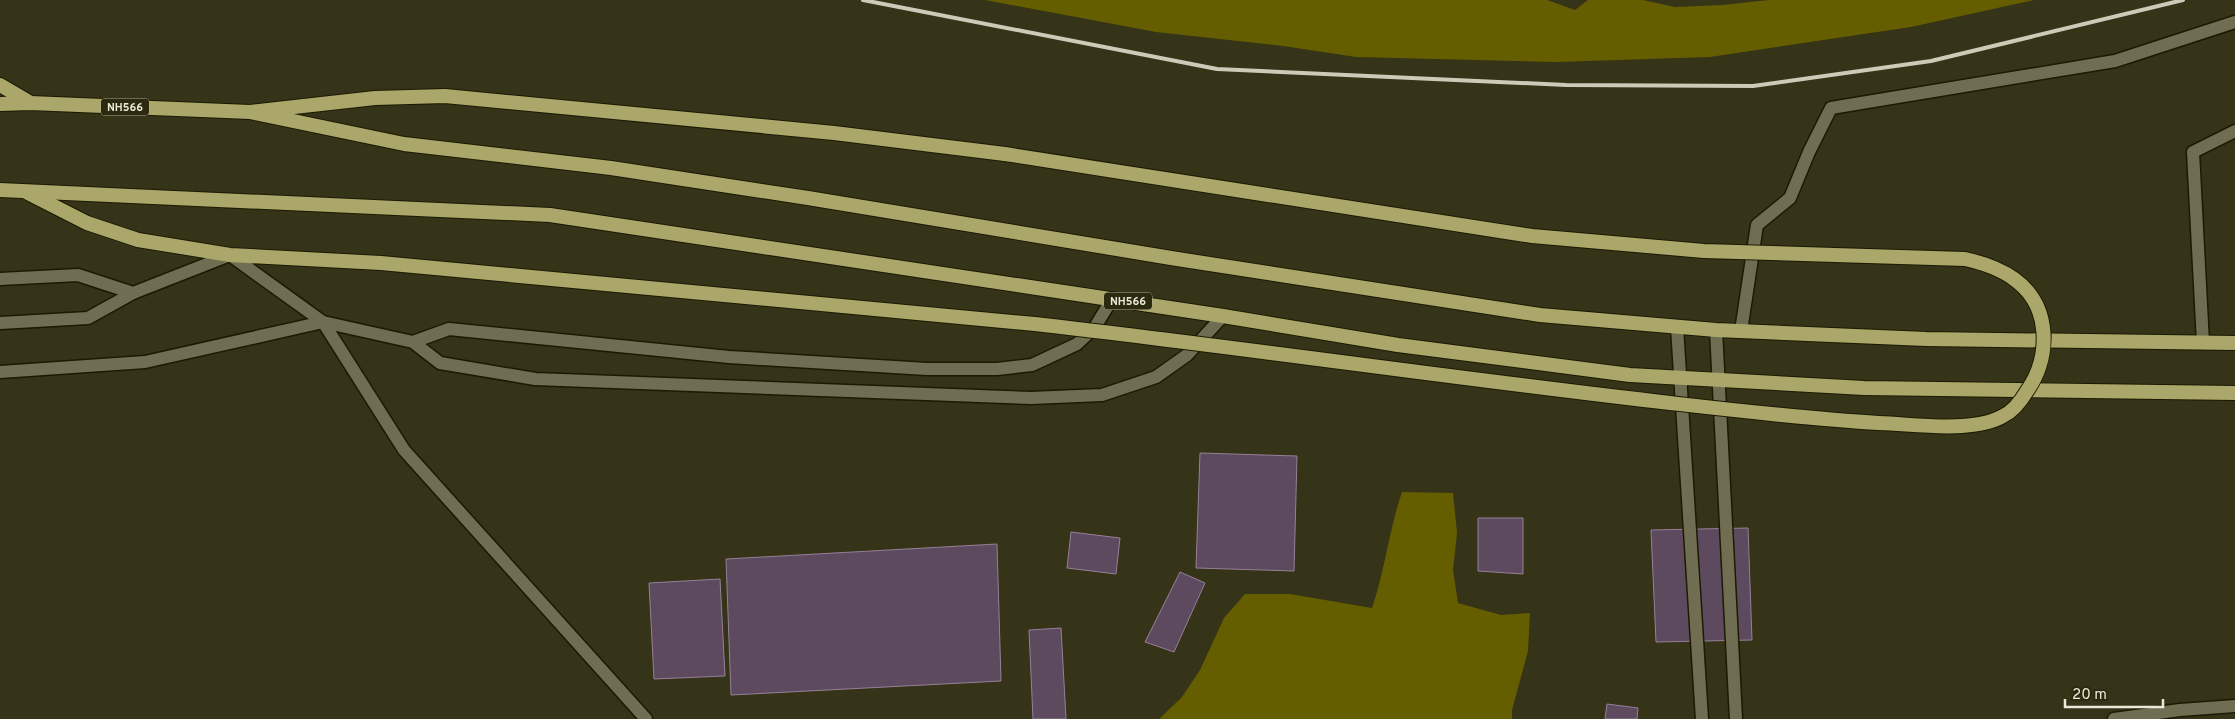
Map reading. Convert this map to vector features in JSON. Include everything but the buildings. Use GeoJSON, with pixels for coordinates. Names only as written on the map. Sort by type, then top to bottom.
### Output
{"type":"FeatureCollection","features":[{"type":"Feature","properties":{"kind":"highway"},"geometry":{"type":"LineString","coordinates":[[0,85],[30,103]]}},
{"type":"Feature","properties":{"kind":"highway"},"geometry":{"type":"LineString","coordinates":[[23,190],[87,223],[138,240],[230,255],[381,263],[1035,324],[1196,342],[1528,387],[1816,419],[1944,426],[1981,424],[2004,416],[2018,404],[2036,378],[2042,359],[2045,333],[2040,314],[2030,294],[2016,280],[1992,265],[1965,259],[1704,251],[1532,236],[1005,154],[834,134],[445,96],[374,98],[250,112]]}},
{"type":"Feature","properties":{"kind":"highway","name":"NH566"},"geometry":{"type":"LineString","coordinates":[[0,104],[30,103],[250,112],[404,144],[611,168],[1540,315],[1716,330],[1926,339],[2235,343]]}},
{"type":"Feature","properties":{"kind":"highway","name":"NH566"},"geometry":{"type":"LineString","coordinates":[[0,190],[550,215],[1223,316],[1398,345],[1630,376],[1864,388],[2235,394]]}},
{"type":"Feature","properties":{"kind":"street"},"geometry":{"type":"LineString","coordinates":[[1741,331],[1757,225],[1790,198],[1808,152],[1831,108],[2115,61],[2235,22]]}},
{"type":"Feature","properties":{"kind":"street"},"geometry":{"type":"LineString","coordinates":[[2203,343],[2193,152],[2235,131]]}},
{"type":"Feature","properties":{"kind":"street"},"geometry":{"type":"LineString","coordinates":[[0,323],[88,318],[133,293],[230,255],[323,322],[404,450],[646,719]]}},
{"type":"Feature","properties":{"kind":"street"},"geometry":{"type":"LineString","coordinates":[[0,279],[78,275],[133,293]]}},
{"type":"Feature","properties":{"kind":"street"},"geometry":{"type":"LineString","coordinates":[[413,342],[449,329],[729,357],[927,368],[997,369],[1032,365],[1077,344],[1094,326],[1112,299]]}},
{"type":"Feature","properties":{"kind":"street"},"geometry":{"type":"LineString","coordinates":[[0,372],[145,362],[323,322],[413,342],[440,363],[535,379],[796,390],[1066,398],[1102,396],[1156,376],[1187,355],[1223,316]]}},
{"type":"Feature","properties":{"kind":"street"},"geometry":{"type":"LineString","coordinates":[[1677,327],[1702,719]]}},
{"type":"Feature","properties":{"kind":"street"},"geometry":{"type":"LineString","coordinates":[[1716,330],[1736,719]]}},
{"type":"Feature","properties":{"kind":"street"},"geometry":{"type":"LineString","coordinates":[[2114,719],[2180,710],[2235,706]]}},
{"type":"Feature","properties":{"kind":"shaded area"},"geometry":{"type":"Polygon","coordinates":[[[985,0],[1547,0],[1575,10],[1588,0],[1643,0],[1675,7],[1769,0],[2034,0],[1911,27],[1710,57],[1556,62],[1356,57],[1283,46],[1156,32],[985,0]]]}},
{"type":"Feature","properties":{"kind":"shaded area"},"geometry":{"type":"Polygon","coordinates":[[[1402,492],[1453,493],[1457,533],[1453,570],[1458,603],[1501,615],[1530,613],[1528,651],[1512,710],[1512,719],[1159,719],[1182,697],[1200,670],[1224,618],[1245,594],[1290,594],[1372,608],[1402,492]]]}},
{"type":"Feature","properties":{"kind":"railway"},"geometry":{"type":"LineString","coordinates":[[863,0],[1217,69],[1566,85],[1753,86],[1931,61],[2183,0]]}}]}
